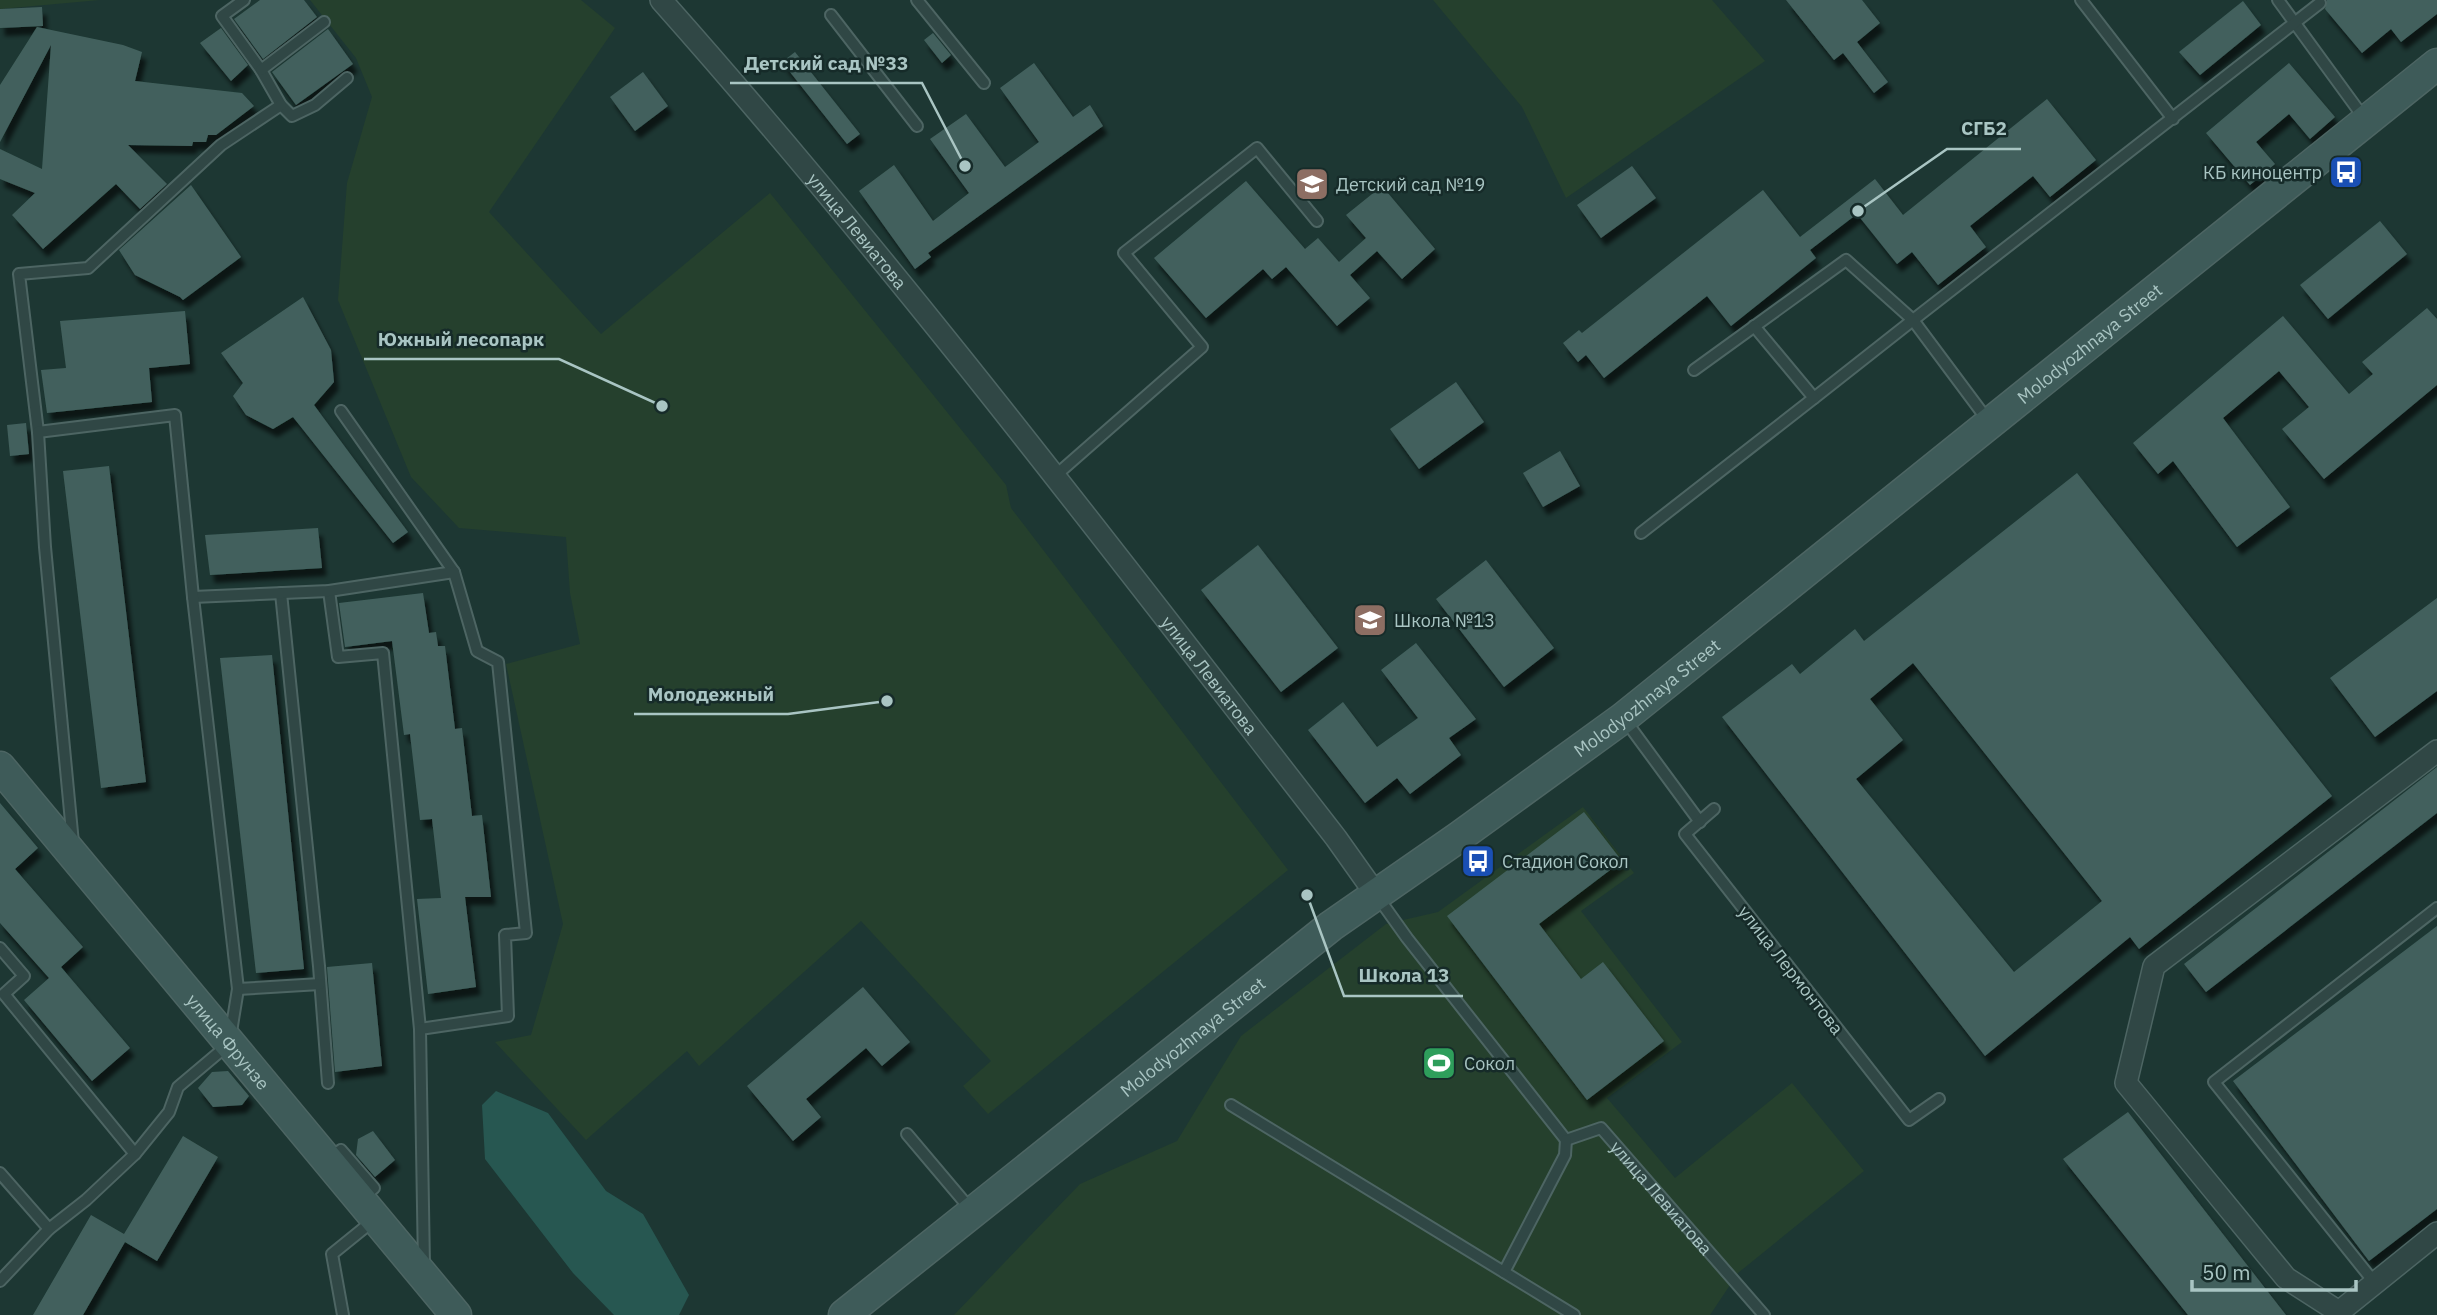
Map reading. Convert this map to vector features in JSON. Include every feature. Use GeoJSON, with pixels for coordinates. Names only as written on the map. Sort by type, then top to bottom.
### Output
{"type":"FeatureCollection","features":[{"type":"Feature","properties":{"kind":"main road","name":"Molodyozhnaya Street"},"geometry":{"type":"LineString","coordinates":[[844,1315],[1331,926],[1623,718],[2437,64]]}},
{"type":"Feature","properties":{"kind":"main road","name":"улица Фрунзе"},"geometry":{"type":"LineString","coordinates":[[0,767],[456,1315]]}},
{"type":"Feature","properties":{"kind":"street","name":"улица Левиатова"},"geometry":{"type":"LineString","coordinates":[[661,0],[762,114],[925,312],[1336,838],[1375,893]]}},
{"type":"Feature","properties":{"kind":"street"},"geometry":{"type":"LineString","coordinates":[[2437,751],[2154,966],[2126,1083],[2286,1278],[2338,1313],[2437,1233]]}},
{"type":"Feature","properties":{"kind":"lane"},"geometry":{"type":"LineString","coordinates":[[244,0],[222,16],[261,69],[281,105],[292,116],[315,105],[347,78]]}},
{"type":"Feature","properties":{"kind":"lane"},"geometry":{"type":"LineString","coordinates":[[917,0],[984,83]]}},
{"type":"Feature","properties":{"kind":"lane"},"geometry":{"type":"LineString","coordinates":[[2081,0],[2173,118]]}},
{"type":"Feature","properties":{"kind":"lane"},"geometry":{"type":"LineString","coordinates":[[2278,0],[2366,120]]}},
{"type":"Feature","properties":{"kind":"lane"},"geometry":{"type":"LineString","coordinates":[[1641,533],[2320,3]]}},
{"type":"Feature","properties":{"kind":"lane"},"geometry":{"type":"LineString","coordinates":[[831,15],[917,126]]}},
{"type":"Feature","properties":{"kind":"lane"},"geometry":{"type":"LineString","coordinates":[[261,69],[324,22]]}},
{"type":"Feature","properties":{"kind":"lane"},"geometry":{"type":"LineString","coordinates":[[74,856],[45,547],[38,432],[19,274],[88,268],[221,145],[281,105]]}},
{"type":"Feature","properties":{"kind":"lane"},"geometry":{"type":"LineString","coordinates":[[1055,476],[1202,347],[1124,253],[1257,148],[1317,221]]}},
{"type":"Feature","properties":{"kind":"lane"},"geometry":{"type":"LineString","coordinates":[[1694,370],[1846,260],[1913,320],[1991,424]]}},
{"type":"Feature","properties":{"kind":"lane"},"geometry":{"type":"LineString","coordinates":[[1754,326],[1814,398]]}},
{"type":"Feature","properties":{"kind":"lane"},"geometry":{"type":"LineString","coordinates":[[341,411],[454,572],[477,651],[498,662],[526,933],[505,935],[508,1016],[420,1029]]}},
{"type":"Feature","properties":{"kind":"lane"},"geometry":{"type":"LineString","coordinates":[[0,1281],[49,1229],[86,1200],[135,1154],[169,1112],[178,1087],[229,1044],[238,989],[175,415],[38,432]]}},
{"type":"Feature","properties":{"kind":"lane"},"geometry":{"type":"LineString","coordinates":[[193,597],[329,591],[454,572]]}},
{"type":"Feature","properties":{"kind":"lane"},"geometry":{"type":"LineString","coordinates":[[329,591],[338,657],[383,653],[420,1029],[424,1276]]}},
{"type":"Feature","properties":{"kind":"lane"},"geometry":{"type":"LineString","coordinates":[[281,593],[328,1083]]}},
{"type":"Feature","properties":{"kind":"lane"},"geometry":{"type":"LineString","coordinates":[[1623,718],[1700,822],[1714,809]]}},
{"type":"Feature","properties":{"kind":"lane","name":"улица Лермонтова"},"geometry":{"type":"LineString","coordinates":[[1700,822],[1685,834],[1909,1121],[1939,1098]]}},
{"type":"Feature","properties":{"kind":"lane","name":"улица Левиатова"},"geometry":{"type":"LineString","coordinates":[[1375,893],[1407,939],[1566,1140],[1601,1128],[1764,1315]]}},
{"type":"Feature","properties":{"kind":"lane"},"geometry":{"type":"LineString","coordinates":[[2374,1282],[2214,1082],[2437,908]]}},
{"type":"Feature","properties":{"kind":"lane"},"geometry":{"type":"LineString","coordinates":[[0,948],[24,976],[4,994],[135,1154]]}},
{"type":"Feature","properties":{"kind":"lane"},"geometry":{"type":"LineString","coordinates":[[238,989],[320,984]]}},
{"type":"Feature","properties":{"kind":"lane"},"geometry":{"type":"LineString","coordinates":[[1231,1105],[1574,1315]]}},
{"type":"Feature","properties":{"kind":"lane"},"geometry":{"type":"LineString","coordinates":[[907,1134],[972,1211]]}},
{"type":"Feature","properties":{"kind":"lane"},"geometry":{"type":"LineString","coordinates":[[1504,1272],[1565,1155],[1566,1140]]}},
{"type":"Feature","properties":{"kind":"lane"},"geometry":{"type":"LineString","coordinates":[[2,1179],[49,1229]]}},
{"type":"Feature","properties":{"kind":"lane"},"geometry":{"type":"LineString","coordinates":[[343,1315],[332,1254],[369,1209]]}},
{"type":"Feature","properties":{"kind":"green space"},"geometry":{"type":"Polygon","coordinates":[[[0,0],[100,0],[0,9],[0,0]]]}},
{"type":"Feature","properties":{"kind":"green space"},"geometry":{"type":"Polygon","coordinates":[[[310,0],[581,0],[615,28],[489,212],[601,334],[770,193],[1006,485],[1011,508],[1288,870],[988,1114],[963,1086],[991,1061],[861,921],[699,1066],[687,1051],[586,1140],[495,1042],[531,1035],[563,924],[506,664],[580,644],[570,593],[566,537],[459,528],[411,477],[338,300],[347,183],[372,97],[356,58],[310,0]]]}},
{"type":"Feature","properties":{"kind":"green space"},"geometry":{"type":"Polygon","coordinates":[[[1433,0],[1712,0],[1765,61],[1566,198],[1522,107],[1433,0]]]}},
{"type":"Feature","properties":{"kind":"green space","name":"Сокол"},"geometry":{"type":"Polygon","coordinates":[[[1583,807],[1634,873],[1581,911],[1682,1042],[1607,1098],[1675,1178],[1792,1083],[1864,1171],[1738,1273],[1710,1315],[954,1315],[1080,1184],[1177,1141],[1241,1036],[1386,924],[1438,912],[1583,807]]]}},
{"type":"Feature","properties":{"kind":"water"},"geometry":{"type":"Polygon","coordinates":[[[496,1091],[548,1113],[606,1191],[643,1214],[689,1295],[679,1315],[614,1315],[573,1273],[485,1159],[482,1105],[496,1091]]]}},
{"type":"Feature","properties":{"kind":"building"},"geometry":{"type":"Polygon","coordinates":[[[260,0],[304,0],[317,17],[263,59],[234,19],[260,0]]]}},
{"type":"Feature","properties":{"kind":"building"},"geometry":{"type":"Polygon","coordinates":[[[1786,0],[1862,0],[1880,23],[1857,42],[1888,82],[1874,93],[1843,53],[1834,60],[1786,0]]]}},
{"type":"Feature","properties":{"kind":"building"},"geometry":{"type":"Polygon","coordinates":[[[2327,0],[2437,0],[2437,14],[2401,42],[2391,29],[2362,53],[2325,9],[2327,0]]]}},
{"type":"Feature","properties":{"kind":"building"},"geometry":{"type":"Polygon","coordinates":[[[2243,1],[2261,25],[2200,75],[2179,52],[2243,1]]]}},
{"type":"Feature","properties":{"kind":"building"},"geometry":{"type":"Polygon","coordinates":[[[42,7],[43,26],[0,28],[0,9],[42,7]]]}},
{"type":"Feature","properties":{"kind":"building"},"geometry":{"type":"Polygon","coordinates":[[[37,27],[123,45],[142,52],[135,81],[242,93],[254,106],[216,135],[208,135],[206,142],[193,142],[192,146],[128,145],[167,184],[140,209],[116,184],[43,249],[12,215],[35,193],[0,179],[0,149],[42,169],[51,45],[0,142],[0,85],[37,27]]]}},
{"type":"Feature","properties":{"kind":"building"},"geometry":{"type":"Polygon","coordinates":[[[221,28],[248,65],[231,81],[200,43],[221,28]]]}},
{"type":"Feature","properties":{"kind":"building"},"geometry":{"type":"Polygon","coordinates":[[[328,29],[353,64],[296,105],[272,72],[328,29]]]}},
{"type":"Feature","properties":{"kind":"building"},"geometry":{"type":"Polygon","coordinates":[[[933,33],[951,55],[942,63],[924,40],[933,33]]]}},
{"type":"Feature","properties":{"kind":"building"},"geometry":{"type":"Polygon","coordinates":[[[795,52],[860,134],[847,144],[782,62],[795,52]]]}},
{"type":"Feature","properties":{"kind":"building"},"geometry":{"type":"Polygon","coordinates":[[[1034,63],[1073,117],[1090,105],[1103,126],[928,253],[931,257],[915,269],[859,191],[894,165],[933,221],[969,193],[930,139],[966,114],[1005,167],[1039,142],[1000,88],[1034,63]]]}},
{"type":"Feature","properties":{"kind":"building"},"geometry":{"type":"Polygon","coordinates":[[[2289,63],[2335,117],[2310,139],[2289,114],[2256,142],[2275,164],[2250,185],[2206,133],[2289,63]]]}},
{"type":"Feature","properties":{"kind":"building"},"geometry":{"type":"Polygon","coordinates":[[[643,72],[668,106],[635,131],[610,97],[643,72]]]}},
{"type":"Feature","properties":{"kind":"building"},"geometry":{"type":"Polygon","coordinates":[[[2047,99],[2096,160],[2050,197],[2033,176],[1970,226],[1986,247],[1938,285],[1912,252],[1897,264],[1857,214],[1810,250],[1816,258],[1731,326],[1707,296],[1604,378],[1586,355],[1578,362],[1563,343],[1579,330],[1582,333],[1763,190],[1800,237],[1875,179],[1903,215],[2047,99]]]}},
{"type":"Feature","properties":{"kind":"building"},"geometry":{"type":"Polygon","coordinates":[[[1632,166],[1656,198],[1601,238],[1577,205],[1632,166]]]}},
{"type":"Feature","properties":{"kind":"building"},"geometry":{"type":"Polygon","coordinates":[[[1246,181],[1305,249],[1318,238],[1339,262],[1366,238],[1346,215],[1382,186],[1435,249],[1402,279],[1377,251],[1350,275],[1370,298],[1337,326],[1286,267],[1272,279],[1263,269],[1206,318],[1154,258],[1246,181]]]}},
{"type":"Feature","properties":{"kind":"building"},"geometry":{"type":"Polygon","coordinates":[[[191,185],[241,257],[183,300],[135,275],[119,250],[191,185]]]}},
{"type":"Feature","properties":{"kind":"building"},"geometry":{"type":"Polygon","coordinates":[[[2380,221],[2407,254],[2328,319],[2300,285],[2380,221]]]}},
{"type":"Feature","properties":{"kind":"building"},"geometry":{"type":"Polygon","coordinates":[[[303,297],[331,350],[334,382],[314,405],[408,532],[393,543],[293,417],[273,429],[246,415],[233,396],[243,383],[221,353],[303,297]]]}},
{"type":"Feature","properties":{"kind":"building"},"geometry":{"type":"Polygon","coordinates":[[[2427,308],[2437,319],[2437,385],[2324,479],[2282,429],[2309,407],[2279,371],[2223,418],[2290,507],[2237,547],[2173,461],[2158,474],[2133,443],[2283,316],[2349,394],[2373,374],[2362,362],[2427,308]]]}},
{"type":"Feature","properties":{"kind":"building"},"geometry":{"type":"Polygon","coordinates":[[[185,311],[190,364],[149,368],[152,402],[47,413],[41,370],[66,368],[60,321],[185,311]]]}},
{"type":"Feature","properties":{"kind":"building"},"geometry":{"type":"Polygon","coordinates":[[[1456,382],[1484,422],[1419,469],[1390,429],[1456,382]]]}},
{"type":"Feature","properties":{"kind":"building"},"geometry":{"type":"Polygon","coordinates":[[[26,423],[29,454],[10,456],[7,425],[26,423]]]}},
{"type":"Feature","properties":{"kind":"building"},"geometry":{"type":"Polygon","coordinates":[[[1560,451],[1580,486],[1543,507],[1523,473],[1560,451]]]}},
{"type":"Feature","properties":{"kind":"building"},"geometry":{"type":"Polygon","coordinates":[[[109,466],[146,782],[101,788],[63,471],[109,466]]]}},
{"type":"Feature","properties":{"kind":"building"},"geometry":{"type":"Polygon","coordinates":[[[2077,473],[2332,796],[2139,949],[2130,937],[1985,1056],[1722,717],[1792,664],[1800,674],[1855,629],[1864,641],[2077,473]],[[1913,663],[1870,699],[1903,740],[1856,779],[2014,972],[2102,901],[1913,663]]]}},
{"type":"Feature","properties":{"kind":"building"},"geometry":{"type":"Polygon","coordinates":[[[318,528],[322,568],[210,575],[205,535],[318,528]]]}},
{"type":"Feature","properties":{"kind":"building"},"geometry":{"type":"Polygon","coordinates":[[[1258,545],[1338,648],[1281,692],[1201,590],[1258,545]]]}},
{"type":"Feature","properties":{"kind":"building"},"geometry":{"type":"Polygon","coordinates":[[[1486,560],[1554,648],[1504,687],[1436,599],[1486,560]]]}},
{"type":"Feature","properties":{"kind":"building"},"geometry":{"type":"Polygon","coordinates":[[[423,593],[429,633],[436,632],[438,646],[445,646],[455,729],[462,728],[472,816],[482,815],[491,897],[465,897],[476,987],[428,994],[417,899],[441,898],[432,819],[420,820],[410,734],[404,735],[392,641],[345,647],[339,603],[423,593]]]}},
{"type":"Feature","properties":{"kind":"building"},"geometry":{"type":"Polygon","coordinates":[[[2437,598],[2437,691],[2375,737],[2330,678],[2437,598]]]}},
{"type":"Feature","properties":{"kind":"building"},"geometry":{"type":"Polygon","coordinates":[[[1416,643],[1476,719],[1449,738],[1461,755],[1410,794],[1397,778],[1365,803],[1308,730],[1343,702],[1377,747],[1418,718],[1381,670],[1416,643]]]}},
{"type":"Feature","properties":{"kind":"building"},"geometry":{"type":"Polygon","coordinates":[[[272,655],[304,969],[256,973],[220,658],[272,655]]]}},
{"type":"Feature","properties":{"kind":"building"},"geometry":{"type":"Polygon","coordinates":[[[2437,767],[2437,813],[2206,992],[2184,964],[2437,767]]]}},
{"type":"Feature","properties":{"kind":"building"},"geometry":{"type":"Polygon","coordinates":[[[0,803],[38,848],[15,869],[83,947],[61,967],[130,1048],[92,1081],[24,1000],[49,978],[0,923],[0,803]]]}},
{"type":"Feature","properties":{"kind":"building"},"geometry":{"type":"Polygon","coordinates":[[[1584,812],[1622,861],[1539,924],[1581,979],[1603,962],[1664,1041],[1587,1100],[1447,916],[1584,812]]]}},
{"type":"Feature","properties":{"kind":"building"},"geometry":{"type":"Polygon","coordinates":[[[2437,926],[2437,1209],[2369,1261],[2233,1081],[2437,926]]]}},
{"type":"Feature","properties":{"kind":"building"},"geometry":{"type":"Polygon","coordinates":[[[372,963],[382,1066],[335,1072],[327,967],[372,963]]]}},
{"type":"Feature","properties":{"kind":"building"},"geometry":{"type":"Polygon","coordinates":[[[863,987],[910,1042],[882,1066],[866,1048],[806,1099],[821,1117],[793,1141],[747,1086],[863,987]]]}},
{"type":"Feature","properties":{"kind":"building"},"geometry":{"type":"Polygon","coordinates":[[[228,1071],[249,1096],[242,1105],[213,1107],[198,1088],[212,1072],[228,1071]]]}},
{"type":"Feature","properties":{"kind":"building"},"geometry":{"type":"Polygon","coordinates":[[[2128,1112],[2286,1315],[2188,1315],[2063,1159],[2128,1112]]]}},
{"type":"Feature","properties":{"kind":"building"},"geometry":{"type":"Polygon","coordinates":[[[373,1131],[395,1160],[375,1177],[356,1155],[358,1139],[373,1131]]]}},
{"type":"Feature","properties":{"kind":"building"},"geometry":{"type":"Polygon","coordinates":[[[183,1136],[218,1157],[157,1261],[125,1242],[83,1315],[33,1315],[91,1215],[124,1234],[183,1136]]]}},
{"type":"Feature","properties":{"kind":"place","name":"Детский сад №33"},"geometry":{"type":"Point","coordinates":[965,166]}},
{"type":"Feature","properties":{"kind":"place","name":"КБ киноцентр"},"geometry":{"type":"Point","coordinates":[2346,172]}},
{"type":"Feature","properties":{"kind":"place","name":"Детский сад №19"},"geometry":{"type":"Point","coordinates":[1312,184]}},
{"type":"Feature","properties":{"kind":"place","name":"СГБ2"},"geometry":{"type":"Point","coordinates":[1858,211]}},
{"type":"Feature","properties":{"kind":"place","name":"Южный лесопарк"},"geometry":{"type":"Point","coordinates":[662,406]}},
{"type":"Feature","properties":{"kind":"place","name":"Школа №13"},"geometry":{"type":"Point","coordinates":[1370,620]}},
{"type":"Feature","properties":{"kind":"place","name":"Молодежный"},"geometry":{"type":"Point","coordinates":[887,701]}},
{"type":"Feature","properties":{"kind":"place","name":"Стадион Сокол"},"geometry":{"type":"Point","coordinates":[1478,861]}},
{"type":"Feature","properties":{"kind":"place","name":"Школа 13"},"geometry":{"type":"Point","coordinates":[1307,895]}},
{"type":"Feature","properties":{"kind":"place","name":"Сокол"},"geometry":{"type":"Point","coordinates":[1439,1063]}}]}
